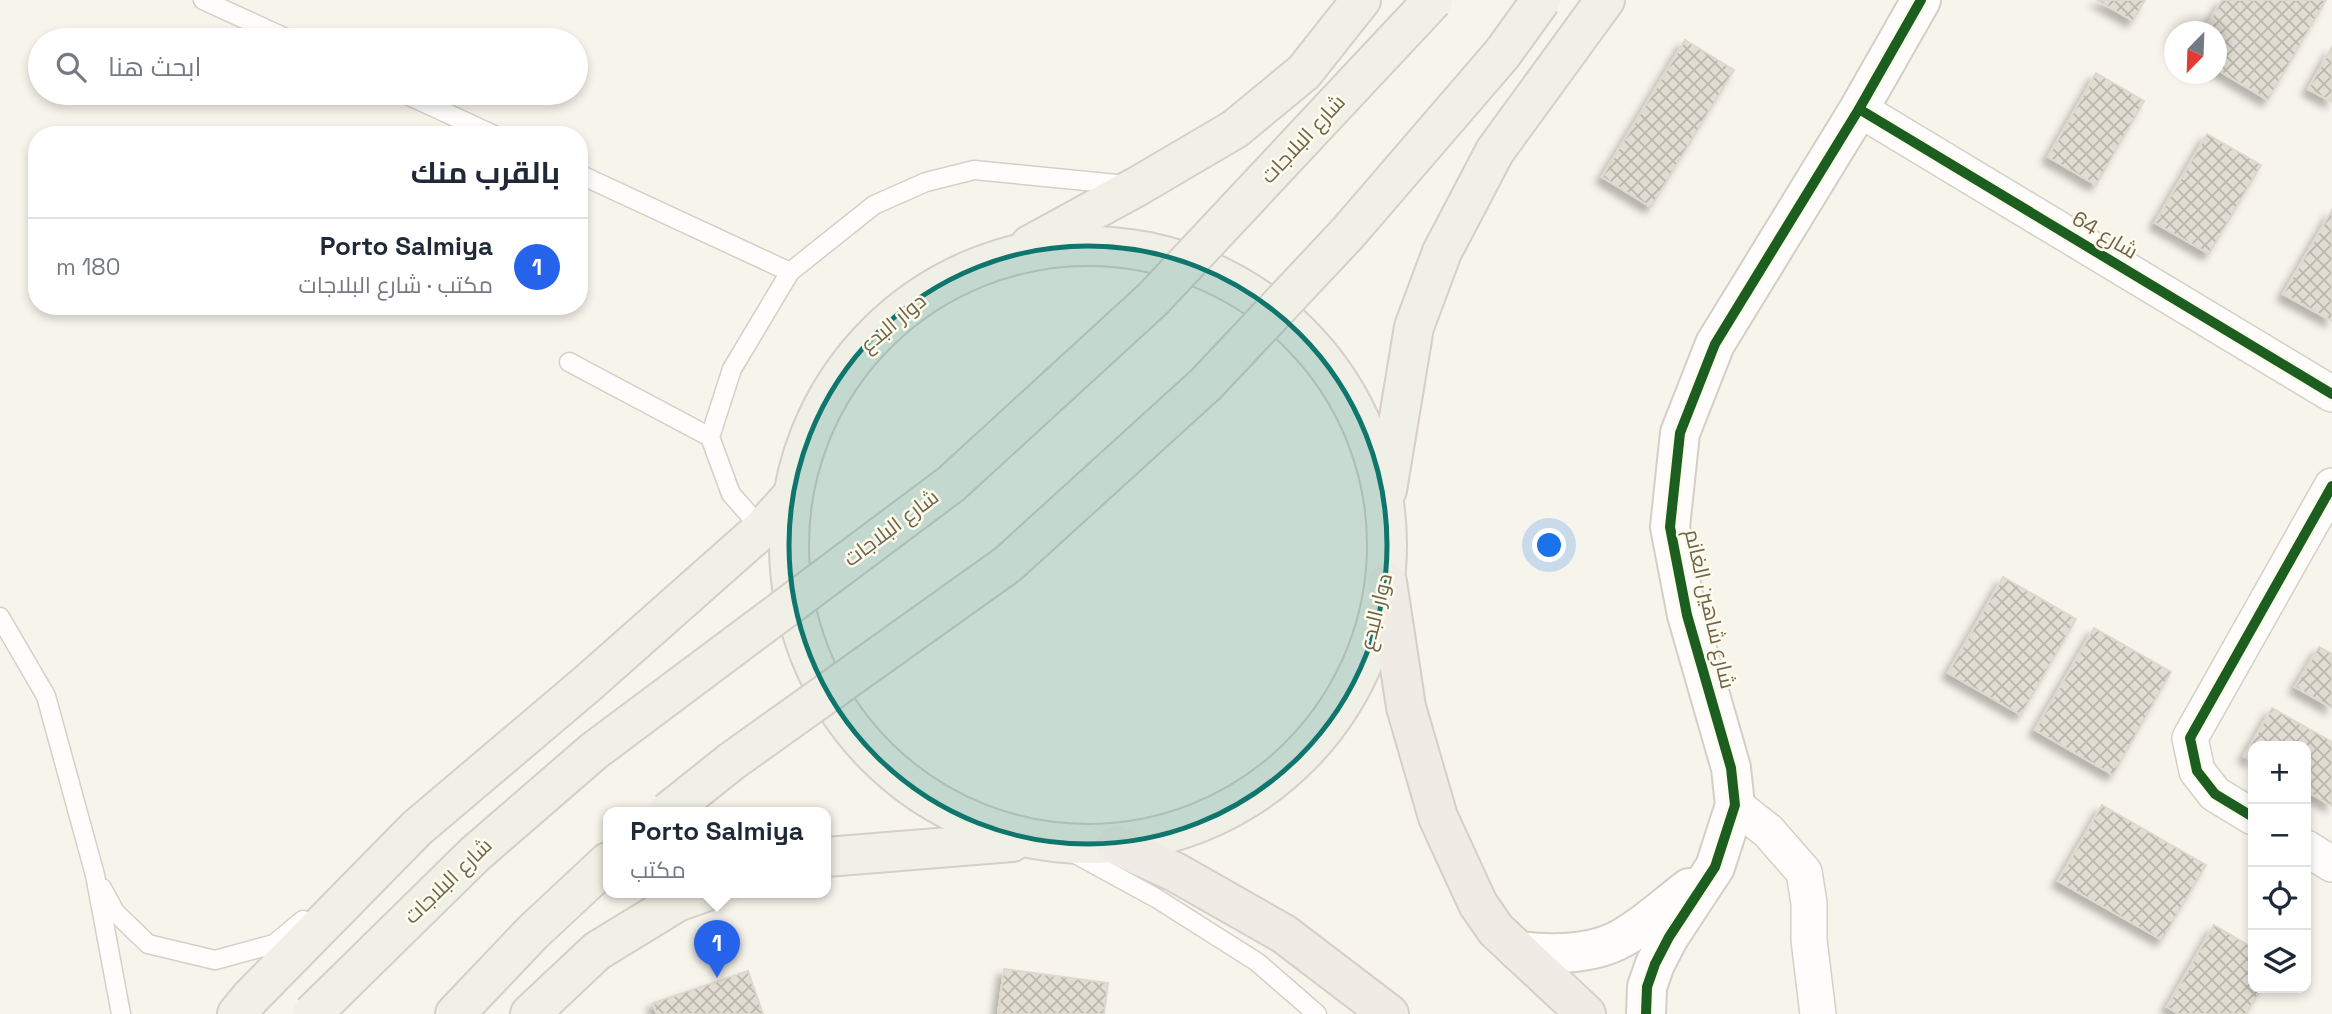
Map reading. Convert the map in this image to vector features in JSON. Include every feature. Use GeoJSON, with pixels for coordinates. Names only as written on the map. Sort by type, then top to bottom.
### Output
{"type":"FeatureCollection","features":[{"type":"Feature","properties":{"kind":"highway"},"geometry":{"type":"LineString","coordinates":[[1387,582],[1406,707],[1438,817],[1478,904],[1496,930],[1586,1014]]}},
{"type":"Feature","properties":{"kind":"highway"},"geometry":{"type":"LineString","coordinates":[[1116,845],[1175,872],[1284,934],[1389,1014]]}},
{"type":"Feature","properties":{"kind":"main road"},"geometry":{"type":"LineString","coordinates":[[1022,250],[1138,187],[1235,129],[1304,72],[1361,0]]}},
{"type":"Feature","properties":{"kind":"main road","name":"شارع البلاجات"},"geometry":{"type":"LineString","coordinates":[[312,1014],[475,854],[594,751],[951,484],[1153,299],[1433,0]]}},
{"type":"Feature","properties":{"kind":"main road"},"geometry":{"type":"LineString","coordinates":[[674,807],[732,761],[1008,564],[1206,384],[1347,234],[1502,54],[1541,0]]}},
{"type":"Feature","properties":{"kind":"main road"},"geometry":{"type":"LineString","coordinates":[[1386,499],[1414,327],[1442,252],[1495,151],[1605,0]]}},
{"type":"Feature","properties":{"kind":"main road","name":"دوار البدع"},"geometry":{"type":"LineString","coordinates":[[1117,247],[1194,265],[1264,302],[1321,356],[1363,423],[1386,499],[1389,540],[1387,582],[1359,679],[1299,761],[1215,819],[1116,845],[1045,843],[964,820],[904,783],[854,734],[816,674],[793,607],[789,556],[790,498],[796,469],[821,405],[860,348],[912,302],[971,268],[1022,250],[1117,247]]}},
{"type":"Feature","properties":{"kind":"main road"},"geometry":{"type":"LineString","coordinates":[[237,1014],[416,828],[587,684],[762,529],[790,498]]}},
{"type":"Feature","properties":{"kind":"main road"},"geometry":{"type":"LineString","coordinates":[[831,857],[1045,843]]}},
{"type":"Feature","properties":{"kind":"main road"},"geometry":{"type":"LineString","coordinates":[[455,1014],[533,932],[603,867]]}},
{"type":"Feature","properties":{"kind":"main road"},"geometry":{"type":"LineString","coordinates":[[530,1014],[597,951],[677,902],[688,898]]}},
{"type":"Feature","properties":{"kind":"street","name":"شارع شاهين الغانم"},"geometry":{"type":"LineString","coordinates":[[1646,1014],[1647,987],[1655,964],[1669,937],[1715,867],[1735,805],[1731,768],[1687,615],[1670,527],[1680,433],[1715,344],[1859,109],[1921,0]]}},
{"type":"Feature","properties":{"kind":"street","name":"شارع 64"},"geometry":{"type":"LineString","coordinates":[[1859,109],[2332,394]]}},
{"type":"Feature","properties":{"kind":"street"},"geometry":{"type":"LineString","coordinates":[[2248,814],[2215,794],[2197,771],[2190,738],[2332,486]]}},
{"type":"Feature","properties":{"kind":"street"},"geometry":{"type":"LineString","coordinates":[[1735,805],[1769,831],[1804,872],[1818,1014]]}},
{"type":"Feature","properties":{"kind":"street"},"geometry":{"type":"LineString","coordinates":[[2311,851],[2332,864]]}},
{"type":"Feature","properties":{"kind":"street"},"geometry":{"type":"LineString","coordinates":[[1518,951],[1560,953],[1589,949],[1623,938],[1715,867]]}},
{"type":"Feature","properties":{"kind":"lane"},"geometry":{"type":"LineString","coordinates":[[203,0],[264,28]]}},
{"type":"Feature","properties":{"kind":"lane"},"geometry":{"type":"LineString","coordinates":[[429,105],[474,126]]}},
{"type":"Feature","properties":{"kind":"lane"},"geometry":{"type":"LineString","coordinates":[[762,529],[732,494],[710,437],[732,369],[790,272],[874,205],[926,182],[974,170],[1138,187]]}},
{"type":"Feature","properties":{"kind":"lane"},"geometry":{"type":"LineString","coordinates":[[588,178],[790,272]]}},
{"type":"Feature","properties":{"kind":"lane"},"geometry":{"type":"LineString","coordinates":[[569,362],[710,437]]}},
{"type":"Feature","properties":{"kind":"lane"},"geometry":{"type":"LineString","coordinates":[[0,617],[46,696],[95,875],[121,1014]]}},
{"type":"Feature","properties":{"kind":"lane"},"geometry":{"type":"LineString","coordinates":[[95,875],[115,912],[148,944],[215,960],[274,944],[416,828]]}},
{"type":"Feature","properties":{"kind":"lane"},"geometry":{"type":"LineString","coordinates":[[1045,843],[1156,898],[1256,962],[1317,1014]]}},
{"type":"Feature","properties":{"kind":"highlighted area"},"geometry":{"type":"Polygon","coordinates":[[[1117,247],[1194,265],[1264,302],[1321,356],[1363,423],[1386,499],[1389,540],[1387,582],[1358,679],[1299,761],[1215,819],[1116,845],[1031,841],[964,820],[904,783],[854,734],[816,674],[793,607],[789,556],[796,469],[821,405],[860,348],[912,302],[971,268],[1022,250],[1117,247]]]}},
{"type":"Feature","properties":{"kind":"building"},"geometry":{"type":"Polygon","coordinates":[[[2097,0],[2145,0],[2133,21],[2097,0]]]}},
{"type":"Feature","properties":{"kind":"building"},"geometry":{"type":"Polygon","coordinates":[[[2222,0],[2326,0],[2268,100],[2227,76],[2227,21],[2210,21],[2222,0]]]}},
{"type":"Feature","properties":{"kind":"building"},"geometry":{"type":"Polygon","coordinates":[[[1685,40],[1734,70],[1651,207],[1602,177],[1685,40]]]}},
{"type":"Feature","properties":{"kind":"building"},"geometry":{"type":"Polygon","coordinates":[[[2332,47],[2332,102],[2308,89],[2332,47]]]}},
{"type":"Feature","properties":{"kind":"building"},"geometry":{"type":"Polygon","coordinates":[[[2096,73],[2144,101],[2096,185],[2048,157],[2096,73]]]}},
{"type":"Feature","properties":{"kind":"building"},"geometry":{"type":"Polygon","coordinates":[[[2207,134],[2261,165],[2209,254],[2155,223],[2207,134]]]}},
{"type":"Feature","properties":{"kind":"building"},"geometry":{"type":"Polygon","coordinates":[[[2332,210],[2332,321],[2283,294],[2332,210]]]}},
{"type":"Feature","properties":{"kind":"building"},"geometry":{"type":"Polygon","coordinates":[[[2003,577],[2076,619],[2021,715],[1948,673],[2003,577]]]}},
{"type":"Feature","properties":{"kind":"building"},"geometry":{"type":"Polygon","coordinates":[[[2094,628],[2171,672],[2113,775],[2035,730],[2094,628]]]}},
{"type":"Feature","properties":{"kind":"building"},"geometry":{"type":"Polygon","coordinates":[[[2319,647],[2332,654],[2332,708],[2295,687],[2319,647]]]}},
{"type":"Feature","properties":{"kind":"building"},"geometry":{"type":"Polygon","coordinates":[[[2272,708],[2332,742],[2332,806],[2311,794],[2311,741],[2253,741],[2272,708]]]}},
{"type":"Feature","properties":{"kind":"building"},"geometry":{"type":"Polygon","coordinates":[[[2102,805],[2206,865],[2162,940],[2058,881],[2102,805]]]}},
{"type":"Feature","properties":{"kind":"building"},"geometry":{"type":"Polygon","coordinates":[[[2214,925],[2248,945],[2248,993],[2259,993],[2246,1014],[2179,1014],[2167,1007],[2214,925]]]}},
{"type":"Feature","properties":{"kind":"building"},"geometry":{"type":"Polygon","coordinates":[[[1004,969],[1108,983],[1104,1014],[998,1014],[1004,969]]]}},
{"type":"Feature","properties":{"kind":"building"},"geometry":{"type":"Polygon","coordinates":[[[748,971],[763,1014],[657,1014],[653,1003],[748,971]]]}},
{"type":"Feature","properties":{"kind":"cycle path"},"geometry":{"type":"LineString","coordinates":[[1646,1014],[1647,987],[1655,964],[1669,937],[1715,867],[1735,805],[1731,768],[1687,615],[1670,527],[1680,433],[1715,344],[1859,109],[1921,0]]}},
{"type":"Feature","properties":{"kind":"cycle path"},"geometry":{"type":"LineString","coordinates":[[1859,109],[2332,394]]}},
{"type":"Feature","properties":{"kind":"cycle path"},"geometry":{"type":"LineString","coordinates":[[2248,814],[2215,794],[2197,771],[2190,738],[2332,486]]}},
{"type":"Feature","properties":{"kind":"place","name":"Porto Salmiya"},"geometry":{"type":"Point","coordinates":[717,978]}}]}
